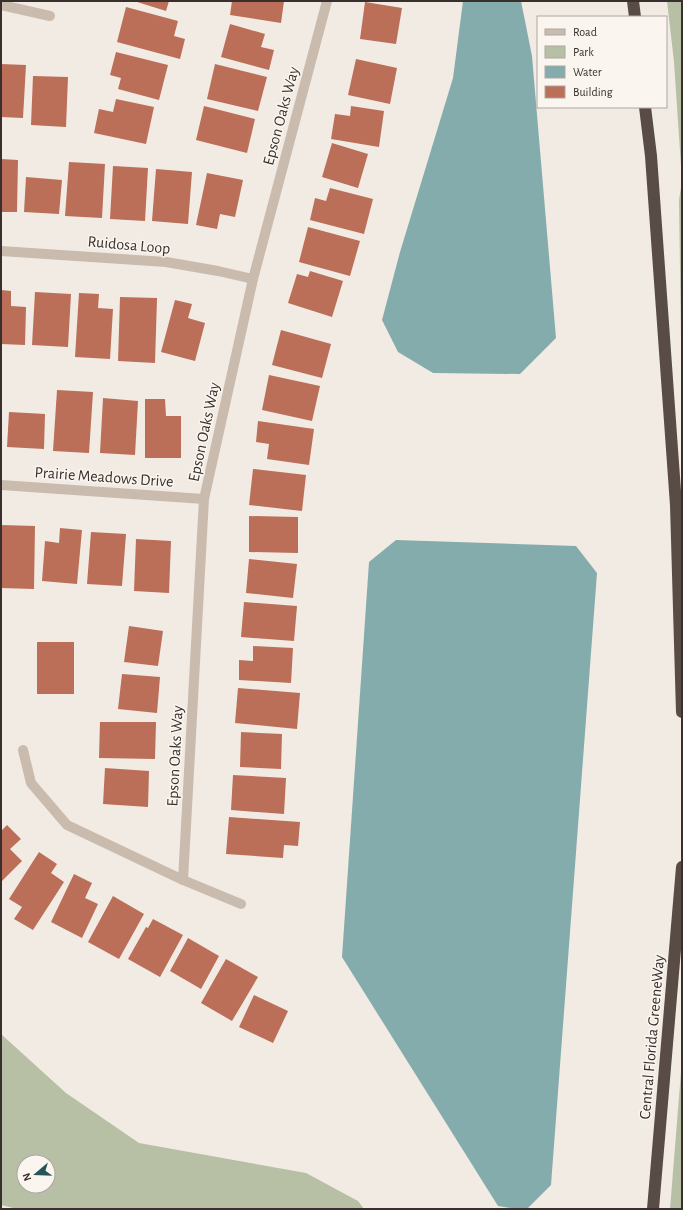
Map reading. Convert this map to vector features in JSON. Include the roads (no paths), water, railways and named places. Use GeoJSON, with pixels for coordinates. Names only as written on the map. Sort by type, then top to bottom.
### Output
{"type":"FeatureCollection","features":[{"type":"Feature","properties":{"kind":"highway"},"geometry":{"type":"LineString","coordinates":[[633,1],[635,16]]}},
{"type":"Feature","properties":{"kind":"highway"},"geometry":{"type":"LineString","coordinates":[[645,108],[651,156],[676,505],[682,712]]}},
{"type":"Feature","properties":{"kind":"highway","name":"Central Florida GreeneWay"},"geometry":{"type":"LineString","coordinates":[[653,1209],[682,867]]}},
{"type":"Feature","properties":{"kind":"street","name":"Epson Oaks Way"},"geometry":{"type":"LineString","coordinates":[[182,880],[204,499],[253,279],[327,1]]}},
{"type":"Feature","properties":{"kind":"street"},"geometry":{"type":"LineString","coordinates":[[1,5],[50,16]]}},
{"type":"Feature","properties":{"kind":"street","name":"Ruidosa Loop"},"geometry":{"type":"LineString","coordinates":[[1,251],[166,262],[253,279]]}},
{"type":"Feature","properties":{"kind":"street","name":"Prairie Meadows Drive"},"geometry":{"type":"LineString","coordinates":[[1,485],[204,499]]}},
{"type":"Feature","properties":{"kind":"street"},"geometry":{"type":"LineString","coordinates":[[23,750],[31,783],[67,825],[182,880],[241,904]]}},
{"type":"Feature","properties":{"kind":"water"},"geometry":{"type":"Polygon","coordinates":[[[463,1],[521,1],[532,56],[556,338],[520,374],[433,373],[398,352],[382,320],[400,252],[453,78],[463,1]]]}},
{"type":"Feature","properties":{"kind":"water"},"geometry":{"type":"Polygon","coordinates":[[[396,540],[576,546],[597,573],[551,1185],[527,1209],[498,1206],[342,957],[369,562],[396,540]]]}}]}
